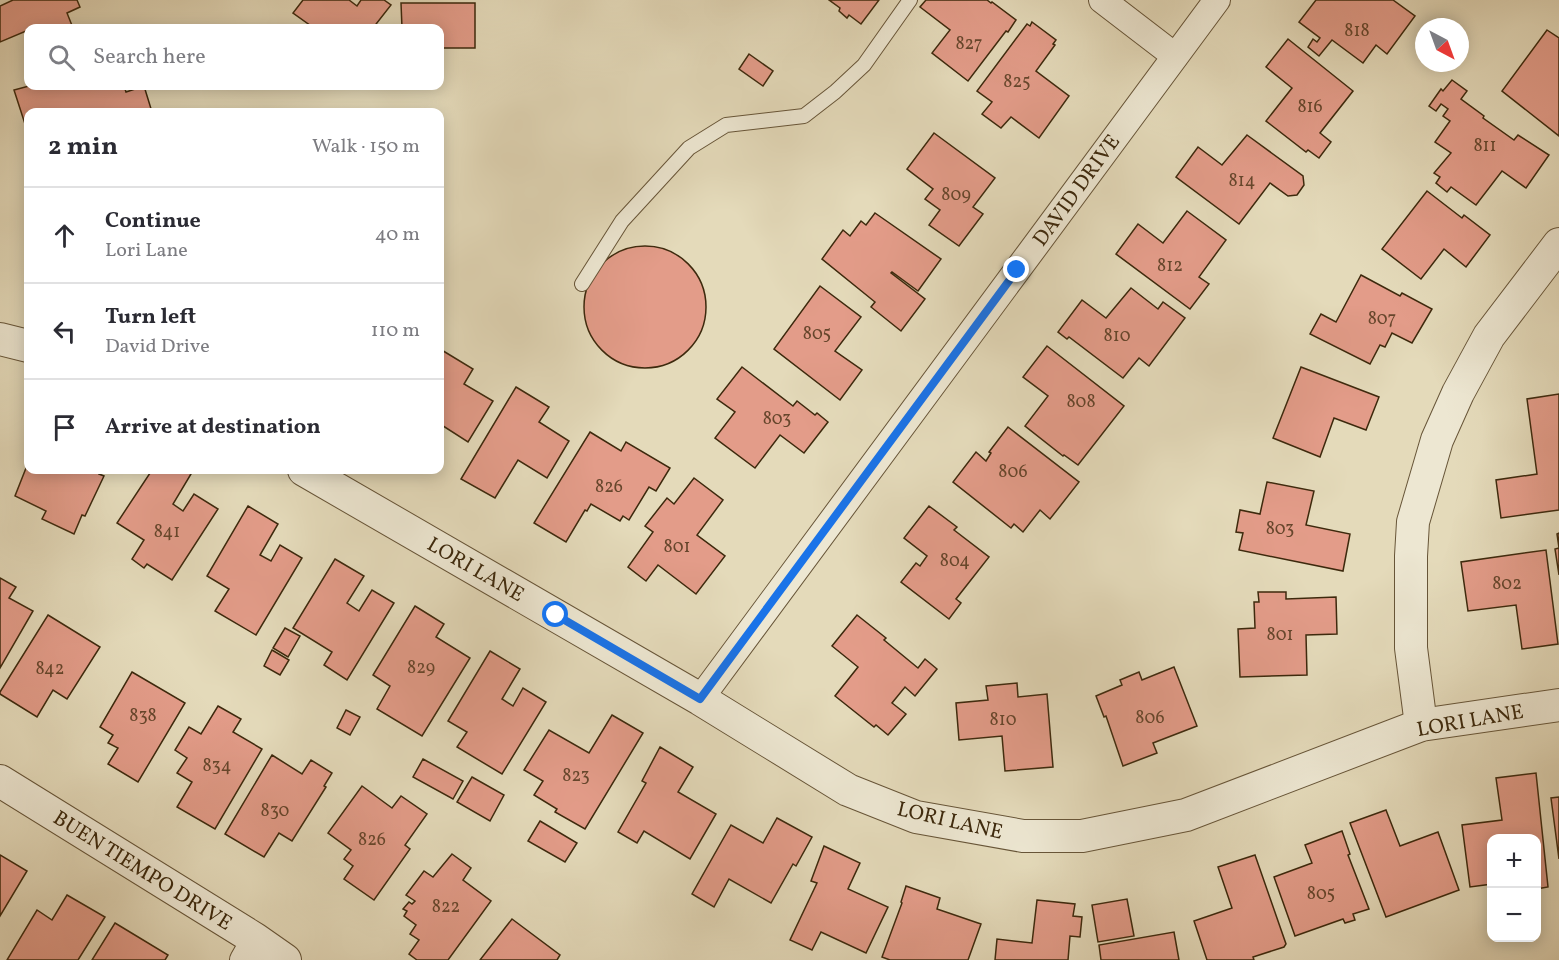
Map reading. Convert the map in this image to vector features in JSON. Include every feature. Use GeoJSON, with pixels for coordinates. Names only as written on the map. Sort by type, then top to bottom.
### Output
{"type":"FeatureCollection","features":[{"type":"Feature","properties":{"kind":"street"},"geometry":{"type":"LineString","coordinates":[[1102,0],[1175,56]]}},
{"type":"Feature","properties":{"kind":"street","name":"DAVID DRIVE"},"geometry":{"type":"LineString","coordinates":[[700,699],[1217,0]]}},
{"type":"Feature","properties":{"kind":"street"},"geometry":{"type":"LineString","coordinates":[[1421,725],[1411,648],[1410,556],[1413,522],[1437,440],[1458,393],[1489,336],[1559,244]]}},
{"type":"Feature","properties":{"kind":"street"},"geometry":{"type":"LineString","coordinates":[[0,339],[24,345]]}},
{"type":"Feature","properties":{"kind":"street","name":"LORI LANE"},"geometry":{"type":"LineString","coordinates":[[311,474],[700,699],[848,790],[916,817],[1023,836],[1082,836],[1186,815],[1421,725],[1559,705]]}},
{"type":"Feature","properties":{"kind":"street","name":"BUEN TIEMPO DRIVE"},"geometry":{"type":"LineString","coordinates":[[0,781],[249,949],[285,960]]}},
{"type":"Feature","properties":{"kind":"lane"},"geometry":{"type":"LineString","coordinates":[[582,284],[622,221],[689,148],[726,125],[804,116],[864,65],[910,0]]}},
{"type":"Feature","properties":{"kind":"building"},"geometry":{"type":"Polygon","coordinates":[[[13,0],[77,0],[80,7],[67,13],[71,24],[24,24],[24,32],[0,42],[0,6],[13,0]]]}},
{"type":"Feature","properties":{"kind":"building"},"geometry":{"type":"Polygon","coordinates":[[[303,0],[349,0],[357,6],[361,0],[384,0],[391,5],[376,24],[308,24],[293,13],[303,0]]]}},
{"type":"Feature","properties":{"kind":"building"},"geometry":{"type":"Polygon","coordinates":[[[829,0],[879,0],[861,24],[849,15],[847,18],[839,11],[840,8],[829,0]]]}},
{"type":"Feature","properties":{"kind":"building"},"geometry":{"type":"Polygon","coordinates":[[[926,0],[987,0],[1016,20],[968,81],[932,53],[950,30],[920,7],[926,0]]]}},
{"type":"Feature","properties":{"kind":"building"},"geometry":{"type":"Polygon","coordinates":[[[1316,0],[1393,0],[1415,16],[1387,54],[1376,45],[1363,63],[1332,40],[1319,56],[1308,47],[1313,39],[1317,42],[1320,38],[1299,22],[1316,0]]]}},
{"type":"Feature","properties":{"kind":"building"},"geometry":{"type":"Polygon","coordinates":[[[401,3],[475,3],[475,48],[444,48],[444,24],[402,24],[401,3]]]}},
{"type":"Feature","properties":{"kind":"building"},"geometry":{"type":"Polygon","coordinates":[[[1032,22],[1056,40],[1053,44],[1055,45],[1036,71],[1069,96],[1039,138],[1011,117],[1001,128],[982,114],[992,102],[977,91],[1027,24],[1030,26],[1032,22]]]}},
{"type":"Feature","properties":{"kind":"building"},"geometry":{"type":"Polygon","coordinates":[[[1547,30],[1559,38],[1559,136],[1502,91],[1547,30]]]}},
{"type":"Feature","properties":{"kind":"building"},"geometry":{"type":"Polygon","coordinates":[[[1288,39],[1353,91],[1320,133],[1331,142],[1319,158],[1308,150],[1306,152],[1266,121],[1292,88],[1266,67],[1288,39]]]}},
{"type":"Feature","properties":{"kind":"building"},"geometry":{"type":"Polygon","coordinates":[[[749,54],[773,71],[763,86],[739,69],[749,54]]]}},
{"type":"Feature","properties":{"kind":"building"},"geometry":{"type":"Polygon","coordinates":[[[1452,80],[1467,91],[1461,99],[1484,116],[1483,118],[1514,140],[1518,135],[1549,155],[1526,188],[1502,171],[1476,205],[1451,187],[1447,192],[1436,183],[1440,177],[1434,173],[1451,153],[1435,142],[1450,121],[1443,116],[1448,109],[1441,104],[1436,111],[1429,106],[1441,89],[1443,91],[1452,80]]]}},
{"type":"Feature","properties":{"kind":"building"},"geometry":{"type":"Polygon","coordinates":[[[24,87],[24,90],[125,90],[126,92],[145,90],[151,108],[24,108],[24,121],[14,90],[24,87]]]}},
{"type":"Feature","properties":{"kind":"building"},"geometry":{"type":"Polygon","coordinates":[[[934,133],[995,178],[973,207],[983,214],[959,246],[929,225],[940,210],[925,199],[933,189],[907,169],[934,133]]]}},
{"type":"Feature","properties":{"kind":"building"},"geometry":{"type":"Polygon","coordinates":[[[1247,135],[1303,176],[1304,185],[1297,195],[1288,196],[1270,183],[1239,224],[1176,177],[1198,147],[1222,165],[1247,135]]]}},
{"type":"Feature","properties":{"kind":"building"},"geometry":{"type":"Polygon","coordinates":[[[1427,191],[1462,218],[1464,215],[1490,235],[1466,267],[1444,249],[1421,279],[1382,249],[1427,191]]]}},
{"type":"Feature","properties":{"kind":"building"},"geometry":{"type":"Polygon","coordinates":[[[1187,211],[1226,240],[1199,277],[1209,284],[1190,309],[1116,254],[1138,224],[1163,243],[1187,211]]]}},
{"type":"Feature","properties":{"kind":"building"},"geometry":{"type":"Polygon","coordinates":[[[875,213],[941,259],[918,291],[891,273],[925,299],[901,331],[871,307],[875,302],[822,259],[843,230],[850,236],[861,221],[866,225],[875,213]]]}},
{"type":"Feature","properties":{"kind":"building"},"geometry":{"type":"Polygon","coordinates":[[[645,246],[668,251],[679,256],[688,264],[696,273],[701,284],[706,307],[701,330],[696,341],[688,350],[679,358],[668,363],[645,368],[622,363],[611,358],[602,350],[594,341],[589,330],[584,307],[589,284],[594,273],[602,264],[611,256],[622,251],[645,246]]]}},
{"type":"Feature","properties":{"kind":"building"},"geometry":{"type":"Polygon","coordinates":[[[1361,275],[1400,296],[1402,293],[1432,309],[1412,343],[1392,333],[1385,347],[1380,345],[1370,364],[1310,334],[1321,314],[1336,322],[1361,275]]]}},
{"type":"Feature","properties":{"kind":"building"},"geometry":{"type":"Polygon","coordinates":[[[820,286],[861,317],[835,351],[862,370],[840,400],[774,349],[820,286]]]}},
{"type":"Feature","properties":{"kind":"building"},"geometry":{"type":"Polygon","coordinates":[[[1131,288],[1158,309],[1163,302],[1185,318],[1149,366],[1139,358],[1123,378],[1069,337],[1067,339],[1058,332],[1082,300],[1106,318],[1131,288]]]}},
{"type":"Feature","properties":{"kind":"building"},"geometry":{"type":"Polygon","coordinates":[[[1047,346],[1124,406],[1078,465],[1025,426],[1048,396],[1023,377],[1047,346]]]}},
{"type":"Feature","properties":{"kind":"building"},"geometry":{"type":"Polygon","coordinates":[[[444,351],[473,369],[464,384],[493,401],[468,442],[444,427],[444,351]]]}},
{"type":"Feature","properties":{"kind":"building"},"geometry":{"type":"Polygon","coordinates":[[[742,367],[793,406],[797,401],[828,422],[804,453],[780,435],[755,468],[715,438],[735,412],[717,399],[742,367]]]}},
{"type":"Feature","properties":{"kind":"building"},"geometry":{"type":"Polygon","coordinates":[[[1301,367],[1379,397],[1366,430],[1334,418],[1320,457],[1273,438],[1301,367]]]}},
{"type":"Feature","properties":{"kind":"building"},"geometry":{"type":"Polygon","coordinates":[[[516,387],[549,407],[539,422],[569,441],[547,478],[518,460],[495,498],[461,479],[516,387]]]}},
{"type":"Feature","properties":{"kind":"building"},"geometry":{"type":"Polygon","coordinates":[[[1559,394],[1559,510],[1501,518],[1496,480],[1537,474],[1527,399],[1559,394]]]}},
{"type":"Feature","properties":{"kind":"building"},"geometry":{"type":"Polygon","coordinates":[[[1008,427],[1079,482],[1050,519],[1040,510],[1023,532],[1014,524],[1011,528],[953,482],[976,452],[986,461],[991,453],[989,452],[1008,427]]]}},
{"type":"Feature","properties":{"kind":"building"},"geometry":{"type":"Polygon","coordinates":[[[590,432],[621,451],[626,442],[670,468],[656,491],[649,487],[629,520],[623,516],[620,521],[591,504],[566,542],[534,523],[590,432]]]}},
{"type":"Feature","properties":{"kind":"building"},"geometry":{"type":"Polygon","coordinates":[[[24,473],[99,474],[104,476],[74,534],[42,519],[46,511],[15,496],[24,473]]]}},
{"type":"Feature","properties":{"kind":"building"},"geometry":{"type":"Polygon","coordinates":[[[149,474],[191,474],[173,504],[183,511],[194,494],[218,509],[172,580],[147,564],[144,568],[132,559],[144,540],[117,523],[149,474]]]}},
{"type":"Feature","properties":{"kind":"building"},"geometry":{"type":"Polygon","coordinates":[[[694,478],[723,500],[697,535],[725,556],[696,594],[658,565],[646,581],[628,567],[653,532],[645,526],[667,498],[674,504],[694,478]]]}},
{"type":"Feature","properties":{"kind":"building"},"geometry":{"type":"Polygon","coordinates":[[[1267,482],[1314,491],[1306,525],[1350,534],[1343,571],[1239,550],[1243,533],[1236,532],[1240,510],[1260,514],[1267,482]]]}},
{"type":"Feature","properties":{"kind":"building"},"geometry":{"type":"Polygon","coordinates":[[[248,506],[278,524],[260,555],[271,561],[280,545],[302,558],[256,635],[215,611],[229,589],[207,576],[248,506]]]}},
{"type":"Feature","properties":{"kind":"building"},"geometry":{"type":"Polygon","coordinates":[[[929,506],[957,527],[954,530],[989,557],[956,599],[961,603],[949,619],[901,582],[916,563],[920,566],[927,556],[904,538],[929,506]]]}},
{"type":"Feature","properties":{"kind":"building"},"geometry":{"type":"Polygon","coordinates":[[[1559,548],[1559,575],[1555,549],[1559,548]]]}},
{"type":"Feature","properties":{"kind":"building"},"geometry":{"type":"Polygon","coordinates":[[[1546,550],[1558,644],[1522,649],[1516,605],[1468,611],[1461,562],[1546,550]]]}},
{"type":"Feature","properties":{"kind":"building"},"geometry":{"type":"Polygon","coordinates":[[[335,559],[364,576],[347,603],[359,611],[372,590],[394,603],[347,680],[324,665],[332,652],[293,628],[335,559]]]}},
{"type":"Feature","properties":{"kind":"building"},"geometry":{"type":"Polygon","coordinates":[[[0,578],[16,587],[9,598],[33,611],[0,668],[0,578]]]}},
{"type":"Feature","properties":{"kind":"building"},"geometry":{"type":"Polygon","coordinates":[[[1258,592],[1286,592],[1286,599],[1336,597],[1337,634],[1306,635],[1307,675],[1240,677],[1238,629],[1255,628],[1254,602],[1259,602],[1258,592]]]}},
{"type":"Feature","properties":{"kind":"building"},"geometry":{"type":"Polygon","coordinates":[[[415,606],[444,624],[436,637],[470,658],[422,736],[377,709],[390,686],[373,675],[415,606]]]}},
{"type":"Feature","properties":{"kind":"building"},"geometry":{"type":"Polygon","coordinates":[[[48,615],[100,647],[67,699],[53,690],[37,717],[0,692],[48,615]]]}},
{"type":"Feature","properties":{"kind":"building"},"geometry":{"type":"Polygon","coordinates":[[[857,615],[918,668],[925,659],[937,669],[915,696],[905,687],[892,703],[906,714],[888,735],[876,725],[874,727],[835,696],[858,667],[832,646],[857,615]]]}},
{"type":"Feature","properties":{"kind":"building"},"geometry":{"type":"Polygon","coordinates":[[[285,628],[300,636],[288,657],[273,648],[285,628]]]}},
{"type":"Feature","properties":{"kind":"building"},"geometry":{"type":"Polygon","coordinates":[[[272,650],[289,660],[280,675],[264,666],[272,650]]]}},
{"type":"Feature","properties":{"kind":"building"},"geometry":{"type":"Polygon","coordinates":[[[490,651],[520,669],[502,699],[513,706],[523,688],[546,702],[502,774],[457,747],[467,732],[448,721],[490,651]]]}},
{"type":"Feature","properties":{"kind":"building"},"geometry":{"type":"Polygon","coordinates":[[[1174,667],[1197,726],[1153,743],[1157,753],[1123,766],[1106,716],[1104,717],[1096,696],[1122,685],[1120,680],[1139,672],[1142,680],[1174,667]]]}},
{"type":"Feature","properties":{"kind":"building"},"geometry":{"type":"Polygon","coordinates":[[[132,672],[185,703],[138,782],[108,764],[118,748],[108,743],[113,735],[100,727],[132,672]]]}},
{"type":"Feature","properties":{"kind":"building"},"geometry":{"type":"Polygon","coordinates":[[[1017,683],[1018,697],[1047,694],[1053,767],[1005,771],[1002,736],[959,740],[956,703],[988,700],[986,686],[1017,683]]]}},
{"type":"Feature","properties":{"kind":"building"},"geometry":{"type":"Polygon","coordinates":[[[218,706],[241,719],[233,732],[262,749],[215,829],[177,807],[192,782],[177,773],[187,758],[175,750],[189,727],[201,734],[218,706]]]}},
{"type":"Feature","properties":{"kind":"building"},"geometry":{"type":"Polygon","coordinates":[[[346,710],[360,717],[350,735],[337,728],[346,710]]]}},
{"type":"Feature","properties":{"kind":"building"},"geometry":{"type":"Polygon","coordinates":[[[612,715],[643,733],[585,829],[555,812],[557,809],[534,795],[543,781],[524,770],[549,730],[589,753],[612,715]]]}},
{"type":"Feature","properties":{"kind":"building"},"geometry":{"type":"Polygon","coordinates":[[[660,747],[693,767],[678,792],[716,814],[690,859],[644,831],[637,843],[618,832],[646,783],[642,781],[660,747]]]}},
{"type":"Feature","properties":{"kind":"building"},"geometry":{"type":"Polygon","coordinates":[[[272,755],[302,774],[311,760],[332,773],[324,786],[326,787],[292,841],[279,833],[264,857],[225,834],[272,755]]]}},
{"type":"Feature","properties":{"kind":"building"},"geometry":{"type":"Polygon","coordinates":[[[423,759],[463,781],[453,799],[413,777],[423,759]]]}},
{"type":"Feature","properties":{"kind":"building"},"geometry":{"type":"Polygon","coordinates":[[[1536,773],[1548,887],[1541,888],[1541,834],[1487,834],[1487,885],[1470,887],[1462,825],[1502,820],[1496,778],[1536,773]]]}},
{"type":"Feature","properties":{"kind":"building"},"geometry":{"type":"Polygon","coordinates":[[[472,777],[504,795],[490,821],[457,802],[472,777]]]}},
{"type":"Feature","properties":{"kind":"building"},"geometry":{"type":"Polygon","coordinates":[[[362,786],[392,808],[401,796],[427,814],[405,845],[410,849],[374,900],[344,879],[353,866],[344,859],[351,850],[328,833],[362,786]]]}},
{"type":"Feature","properties":{"kind":"building"},"geometry":{"type":"Polygon","coordinates":[[[1559,797],[1559,859],[1551,798],[1559,797]]]}},
{"type":"Feature","properties":{"kind":"building"},"geometry":{"type":"Polygon","coordinates":[[[1386,810],[1400,846],[1438,832],[1459,890],[1386,917],[1350,823],[1386,810]]]}},
{"type":"Feature","properties":{"kind":"building"},"geometry":{"type":"Polygon","coordinates":[[[777,818],[812,837],[796,866],[793,864],[771,903],[729,879],[714,907],[692,894],[731,825],[763,843],[777,818]]]}},
{"type":"Feature","properties":{"kind":"building"},"geometry":{"type":"Polygon","coordinates":[[[540,821],[577,843],[565,862],[528,841],[540,821]]]}},
{"type":"Feature","properties":{"kind":"building"},"geometry":{"type":"Polygon","coordinates":[[[1342,831],[1350,854],[1348,855],[1369,909],[1353,914],[1355,920],[1345,923],[1343,919],[1295,936],[1274,877],[1312,863],[1305,845],[1342,831]]]}},
{"type":"Feature","properties":{"kind":"building"},"geometry":{"type":"Polygon","coordinates":[[[824,846],[860,863],[848,889],[888,907],[866,953],[821,932],[812,950],[790,940],[817,883],[811,881],[824,846]]]}},
{"type":"Feature","properties":{"kind":"building"},"geometry":{"type":"Polygon","coordinates":[[[452,854],[471,868],[463,880],[491,901],[448,960],[417,960],[409,954],[419,940],[410,934],[416,925],[404,916],[407,911],[403,909],[409,902],[412,904],[415,901],[406,895],[424,871],[433,877],[452,854]]]}},
{"type":"Feature","properties":{"kind":"building"},"geometry":{"type":"Polygon","coordinates":[[[0,855],[27,871],[0,916],[0,855]]]}},
{"type":"Feature","properties":{"kind":"building"},"geometry":{"type":"Polygon","coordinates":[[[1255,855],[1286,944],[1284,947],[1253,957],[1254,960],[1207,960],[1194,921],[1232,908],[1218,867],[1255,855]]]}},
{"type":"Feature","properties":{"kind":"building"},"geometry":{"type":"Polygon","coordinates":[[[906,886],[940,898],[937,909],[981,924],[968,960],[890,960],[882,957],[906,886]]]}},
{"type":"Feature","properties":{"kind":"building"},"geometry":{"type":"Polygon","coordinates":[[[67,895],[105,917],[78,960],[7,960],[37,910],[52,920],[67,895]]]}},
{"type":"Feature","properties":{"kind":"building"},"geometry":{"type":"Polygon","coordinates":[[[1127,899],[1134,936],[1098,942],[1092,905],[1127,899]]]}},
{"type":"Feature","properties":{"kind":"building"},"geometry":{"type":"Polygon","coordinates":[[[1037,900],[1075,904],[1073,916],[1082,917],[1080,937],[1070,936],[1068,960],[995,960],[997,939],[1032,943],[1037,900]]]}},
{"type":"Feature","properties":{"kind":"building"},"geometry":{"type":"Polygon","coordinates":[[[512,919],[560,955],[557,960],[480,960],[512,919]]]}},
{"type":"Feature","properties":{"kind":"building"},"geometry":{"type":"Polygon","coordinates":[[[115,923],[168,955],[165,960],[92,960],[115,923]]]}},
{"type":"Feature","properties":{"kind":"building"},"geometry":{"type":"Polygon","coordinates":[[[1174,932],[1179,960],[1101,960],[1099,945],[1174,932]]]}},
{"type":"Feature","properties":{"kind":"route"},"geometry":{"type":"LineString","coordinates":[[556,615],[700,699],[1017,270]]}}]}
